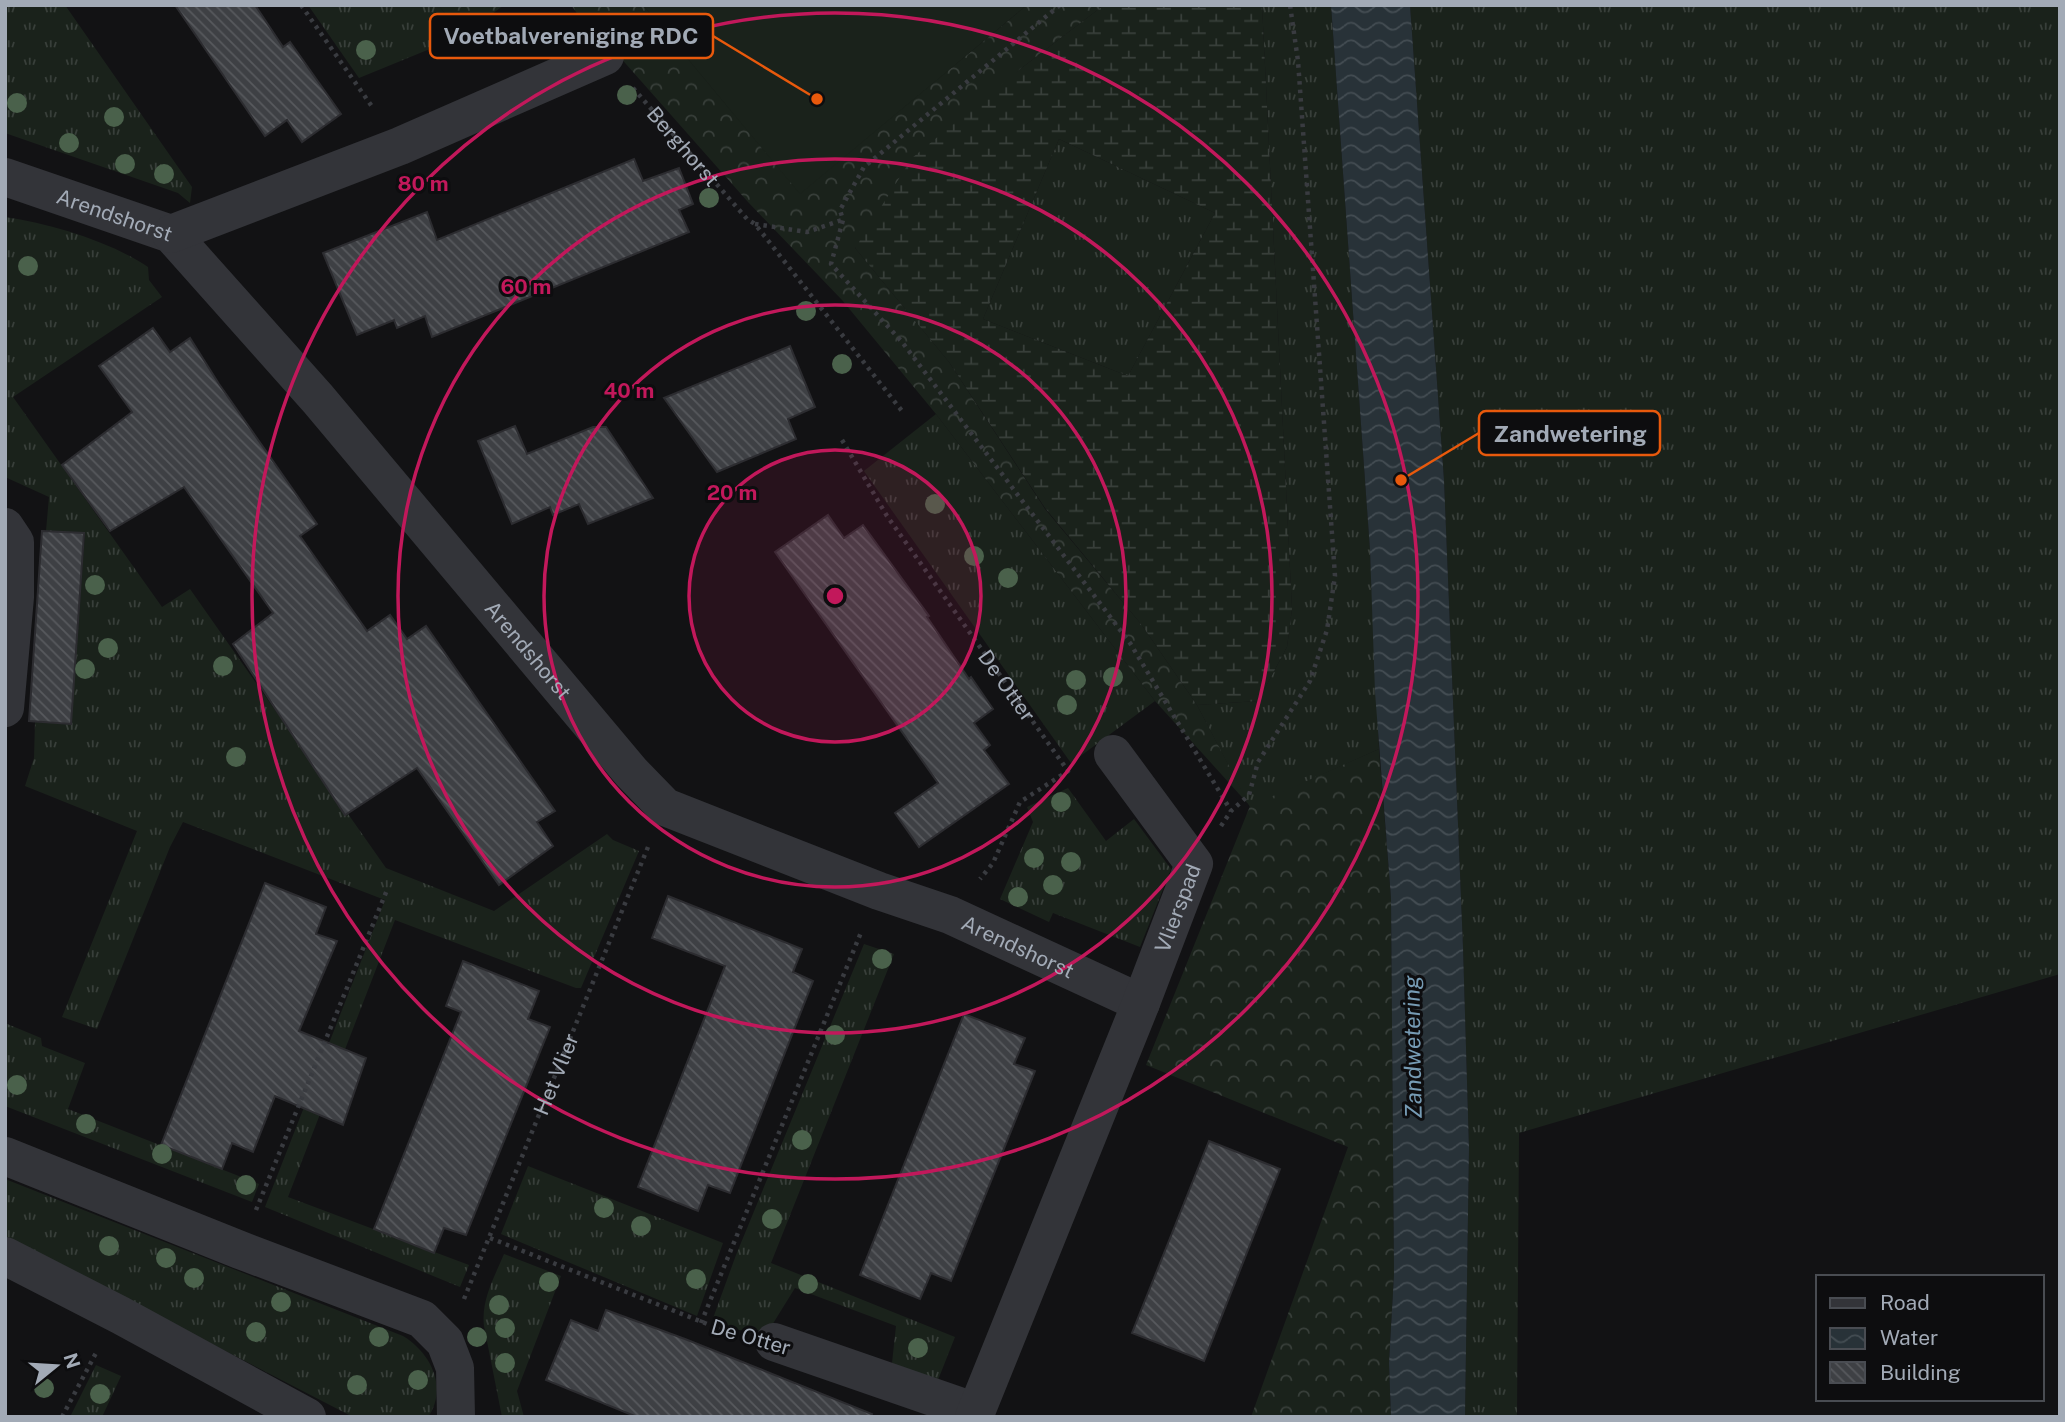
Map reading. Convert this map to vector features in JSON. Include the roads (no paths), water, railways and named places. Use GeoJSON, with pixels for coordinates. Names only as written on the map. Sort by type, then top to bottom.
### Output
{"type":"FeatureCollection","features":[{"type":"Feature","properties":{"kind":"street"},"geometry":{"type":"LineString","coordinates":[[171,234],[400,146],[605,56]]}},
{"type":"Feature","properties":{"kind":"street","name":"Arendshorst"},"geometry":{"type":"LineString","coordinates":[[5,177],[171,234],[318,399],[631,772],[665,807],[879,891],[950,915],[1141,1003]]}},
{"type":"Feature","properties":{"kind":"street"},"geometry":{"type":"LineString","coordinates":[[5,527],[15,542],[15,597],[5,708]]}},
{"type":"Feature","properties":{"kind":"street","name":"Vlierspad"},"geometry":{"type":"LineString","coordinates":[[1113,754],[1194,864],[1141,1003]]}},
{"type":"Feature","properties":{"kind":"street","name":"De Otter"},"geometry":{"type":"LineString","coordinates":[[774,1342],[975,1414],[1141,1003]]}},
{"type":"Feature","properties":{"kind":"street"},"geometry":{"type":"LineString","coordinates":[[5,1156],[422,1319],[445,1342],[455,1368],[456,1417]]}},
{"type":"Feature","properties":{"kind":"street"},"geometry":{"type":"LineString","coordinates":[[5,1256],[307,1417]]}},
{"type":"Feature","properties":{"kind":"water"},"geometry":{"type":"Polygon","coordinates":[[[1331,5],[1410,5],[1444,480],[1463,947],[1469,1148],[1465,1417],[1391,1417],[1389,1363],[1394,1274],[1391,898],[1375,692],[1370,550],[1331,5]]]}},
{"type":"Feature","properties":{"kind":"place","name":"Voetbalvereniging RDC"},"geometry":{"type":"Point","coordinates":[817,99]}},
{"type":"Feature","properties":{"kind":"place","name":"Zandwetering"},"geometry":{"type":"Point","coordinates":[1401,480]}}]}
